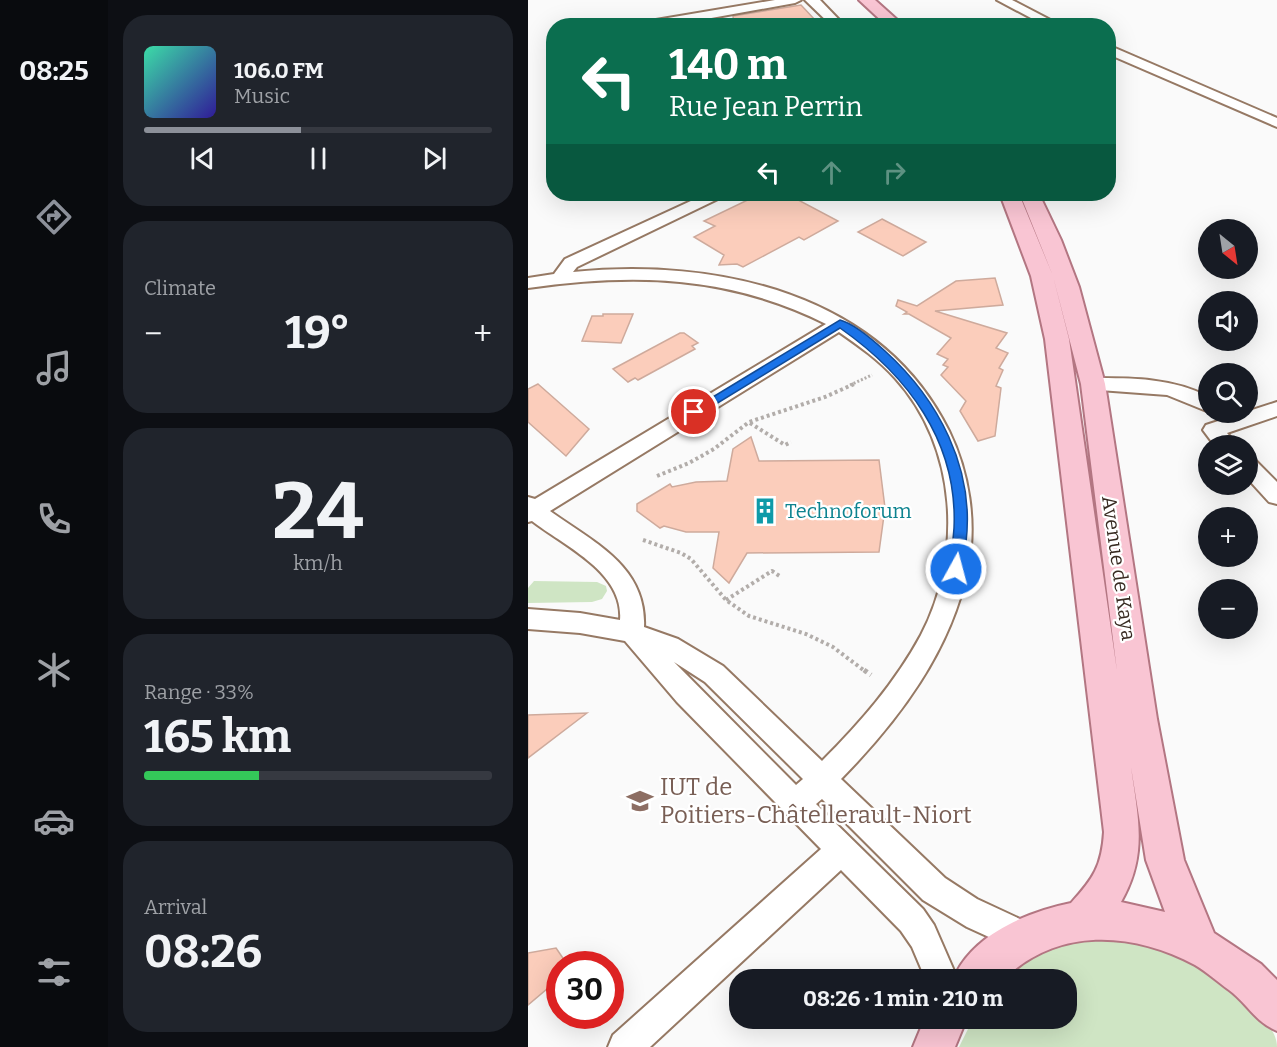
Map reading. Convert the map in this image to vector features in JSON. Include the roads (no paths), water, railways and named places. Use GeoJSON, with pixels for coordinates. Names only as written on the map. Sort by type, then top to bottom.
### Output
{"type":"FeatureCollection","features":[{"type":"Feature","properties":{"kind":"main road"},"geometry":{"type":"LineString","coordinates":[[849,0],[870,18]]}},
{"type":"Feature","properties":{"kind":"main road"},"geometry":{"type":"LineString","coordinates":[[866,0],[887,18]]}},
{"type":"Feature","properties":{"kind":"main road"},"geometry":{"type":"LineString","coordinates":[[1002,201],[1050,306]]}},
{"type":"Feature","properties":{"kind":"main road","name":"Avenue de Kaya"},"geometry":{"type":"LineString","coordinates":[[1012,201],[1031,245],[1050,306],[1057,339],[1122,832],[1122,854],[1117,874],[1107,893],[1083,919]]}},
{"type":"Feature","properties":{"kind":"main road","name":"Avenue de Kaya"},"geometry":{"type":"LineString","coordinates":[[1033,201],[1065,275],[1093,384],[1140,719],[1165,860],[1174,888],[1199,944]]}},
{"type":"Feature","properties":{"kind":"main road"},"geometry":{"type":"LineString","coordinates":[[982,969],[1024,937],[1052,926],[1083,919],[1121,919],[1161,928],[1199,944],[1236,969],[1277,1010]]}},
{"type":"Feature","properties":{"kind":"main road"},"geometry":{"type":"LineString","coordinates":[[934,1047],[941,1029]]}},
{"type":"Feature","properties":{"kind":"street"},"geometry":{"type":"LineString","coordinates":[[690,18],[795,0]]}},
{"type":"Feature","properties":{"kind":"street"},"geometry":{"type":"LineString","coordinates":[[811,0],[816,2],[831,18]]}},
{"type":"Feature","properties":{"kind":"street"},"geometry":{"type":"LineString","coordinates":[[1003,0],[1040,18]]}},
{"type":"Feature","properties":{"kind":"street"},"geometry":{"type":"LineString","coordinates":[[1116,53],[1277,123]]}},
{"type":"Feature","properties":{"kind":"street"},"geometry":{"type":"LineString","coordinates":[[560,278],[571,263],[695,201]]}},
{"type":"Feature","properties":{"kind":"street"},"geometry":{"type":"LineString","coordinates":[[528,283],[560,278],[646,274],[714,280],[764,292],[799,304],[840,323],[887,358],[922,398],[939,427],[951,459],[958,490],[961,527],[956,569],[943,612],[922,658],[891,705],[822,781],[796,804]]}},
{"type":"Feature","properties":{"kind":"street"},"geometry":{"type":"LineString","coordinates":[[840,323],[530,509],[588,550],[611,570],[625,588],[633,607],[632,632],[686,694],[912,920],[923,936],[937,969]]}},
{"type":"Feature","properties":{"kind":"street"},"geometry":{"type":"LineString","coordinates":[[1093,384],[1142,384],[1171,388],[1198,398]]}},
{"type":"Feature","properties":{"kind":"street"},"geometry":{"type":"LineString","coordinates":[[1258,412],[1277,409]]}},
{"type":"Feature","properties":{"kind":"street"},"geometry":{"type":"LineString","coordinates":[[1218,435],[1213,430],[1222,423]]}},
{"type":"Feature","properties":{"kind":"street"},"geometry":{"type":"LineString","coordinates":[[1258,476],[1277,495]]}},
{"type":"Feature","properties":{"kind":"street"},"geometry":{"type":"LineString","coordinates":[[528,620],[579,621],[632,632],[663,642],[689,656],[714,674],[934,889],[954,904],[976,916],[1024,937]]}},
{"type":"Feature","properties":{"kind":"street"},"geometry":{"type":"LineString","coordinates":[[625,1047],[841,850]]}},
{"type":"Feature","properties":{"kind":"place","name":"Technoforum"},"geometry":{"type":"Point","coordinates":[765,511]}},
{"type":"Feature","properties":{"kind":"place","name":"IUT de Poitiers-Châtellerault-Niort"},"geometry":{"type":"Point","coordinates":[640,801]}}]}
